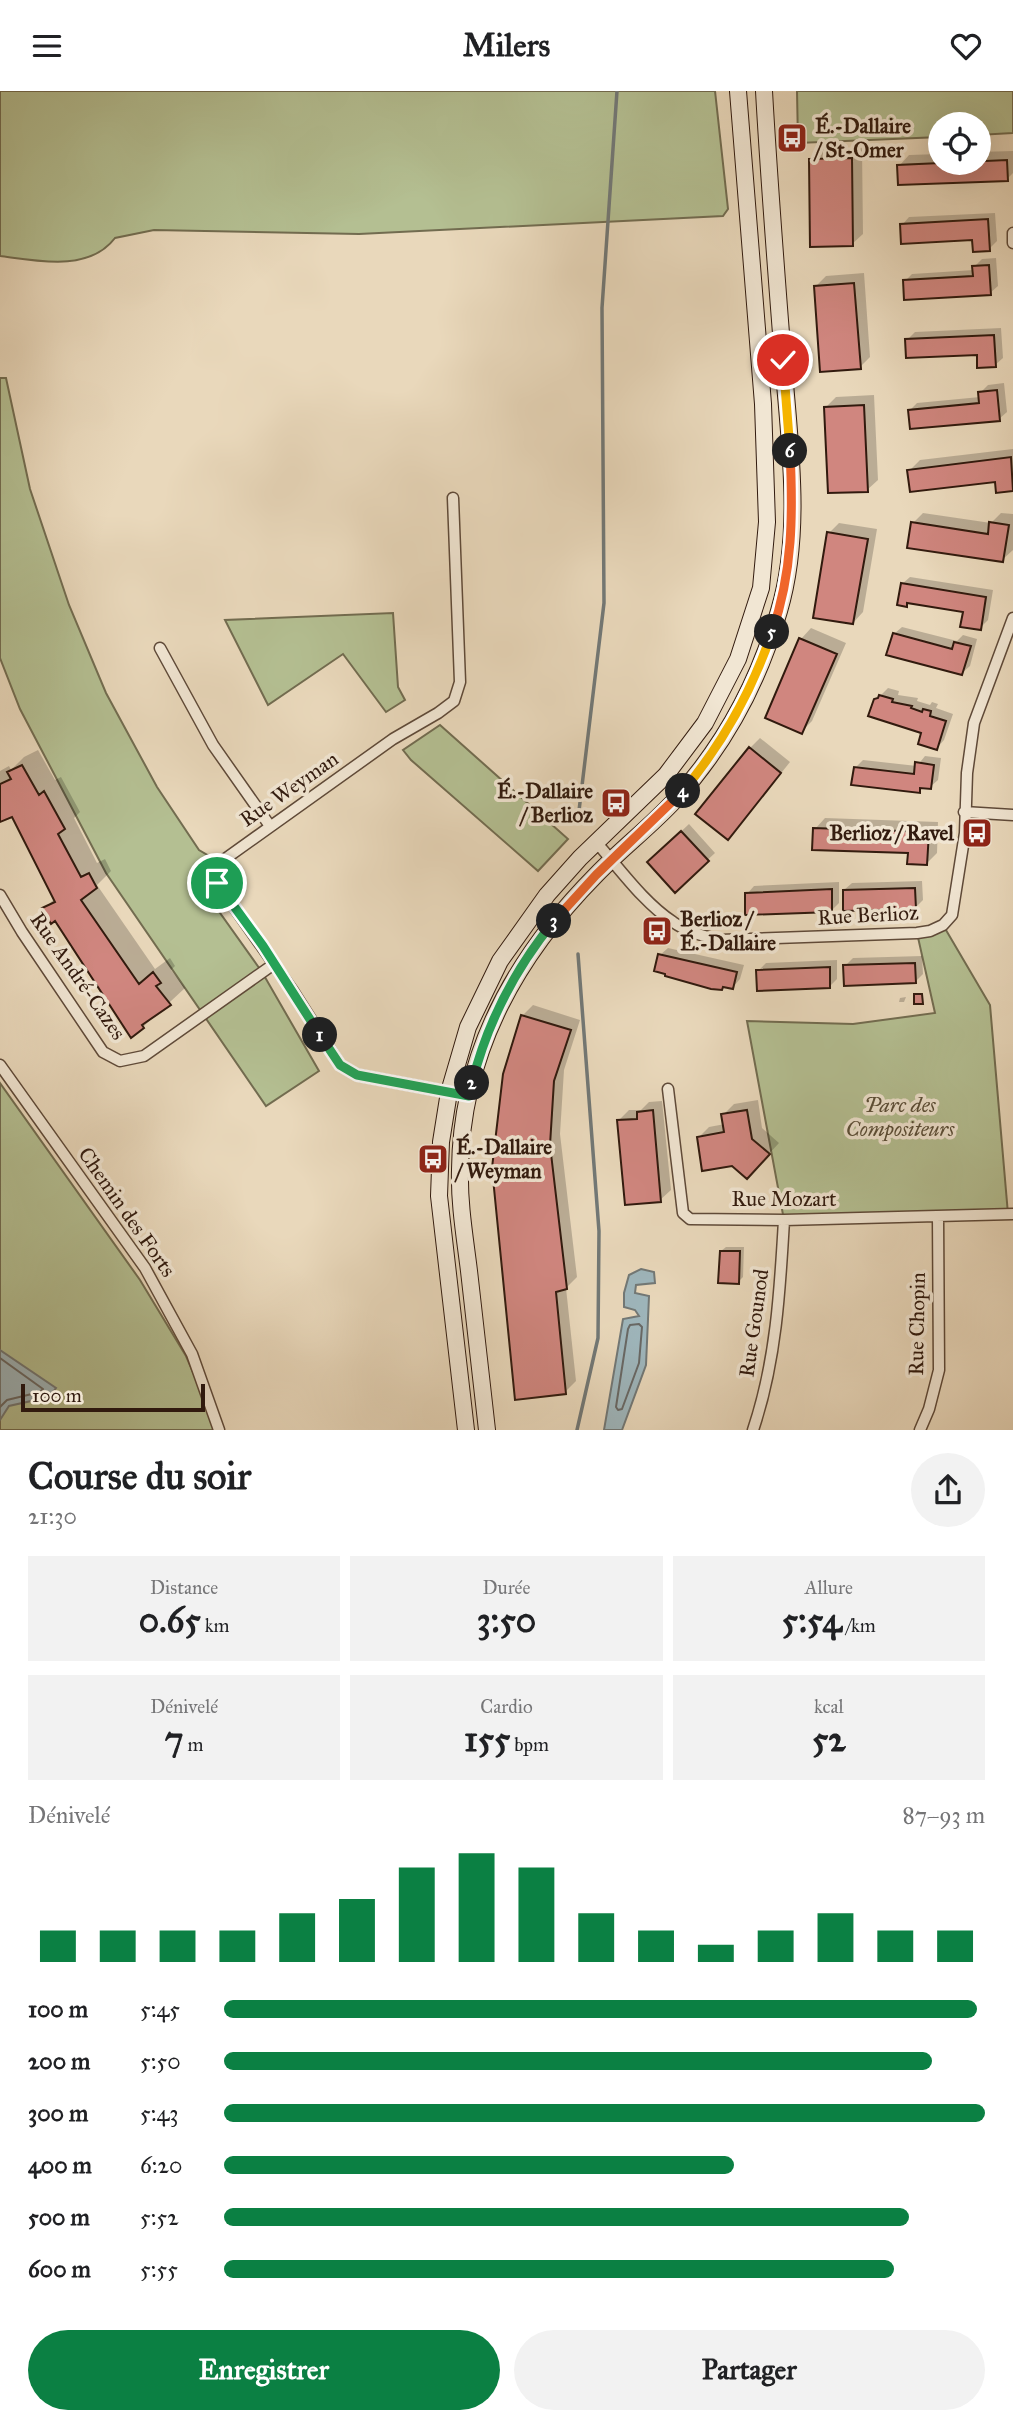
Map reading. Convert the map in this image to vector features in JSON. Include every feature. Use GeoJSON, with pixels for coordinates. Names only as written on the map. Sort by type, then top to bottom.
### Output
{"type":"FeatureCollection","features":[{"type":"Feature","properties":{"kind":"street"},"geometry":{"type":"LineString","coordinates":[[466,1430],[439,1196],[441,1142],[449,1092],[468,1027],[500,961],[547,895],[596,842],[666,775],[705,723],[738,659],[761,587],[767,522],[764,404],[738,91]]}},
{"type":"Feature","properties":{"kind":"street"},"geometry":{"type":"LineString","coordinates":[[487,1430],[460,1187],[461,1151],[469,1096],[489,1033],[519,969],[558,916],[674,801],[720,743],[754,679],[768,645],[780,610],[789,569],[792,521],[790,452],[764,91]]}},
{"type":"Feature","properties":{"kind":"street"},"geometry":{"type":"LineString","coordinates":[[1013,233],[1013,243]]}},
{"type":"Feature","properties":{"kind":"street","name":"Rue Weyman"},"geometry":{"type":"LineString","coordinates":[[453,498],[460,682],[454,701],[393,739],[270,826],[225,859],[216,873],[217,883],[332,1054],[348,1072],[469,1096]]}},
{"type":"Feature","properties":{"kind":"street","name":"Rue Berlioz"},"geometry":{"type":"LineString","coordinates":[[596,842],[652,904],[673,923],[700,935],[720,940],[930,931],[943,925],[952,915],[965,833],[964,812],[974,723],[1013,618]]}},
{"type":"Feature","properties":{"kind":"street"},"geometry":{"type":"LineString","coordinates":[[160,648],[214,745],[270,826]]}},
{"type":"Feature","properties":{"kind":"street"},"geometry":{"type":"LineString","coordinates":[[964,812],[1013,815]]}},
{"type":"Feature","properties":{"kind":"street","name":"Rue André-Cazes"},"geometry":{"type":"LineString","coordinates":[[0,895],[103,1052],[120,1061],[144,1056],[274,964]]}},
{"type":"Feature","properties":{"kind":"street","name":"Chemin des Forts"},"geometry":{"type":"LineString","coordinates":[[0,1065],[145,1268],[192,1354],[219,1430]]}},
{"type":"Feature","properties":{"kind":"street","name":"Rue Mozart"},"geometry":{"type":"LineString","coordinates":[[668,1089],[682,1213],[690,1219],[784,1220],[1013,1214]]}},
{"type":"Feature","properties":{"kind":"street","name":"Rue Chopin"},"geometry":{"type":"LineString","coordinates":[[920,1430],[929,1409],[939,1370],[938,1216]]}},
{"type":"Feature","properties":{"kind":"street","name":"Rue Gounod"},"geometry":{"type":"LineString","coordinates":[[753,1430],[762,1404],[775,1336],[784,1220]]}},
{"type":"Feature","properties":{"kind":"green space"},"geometry":{"type":"Polygon","coordinates":[[[0,91],[715,91],[728,209],[723,216],[359,234],[154,230],[115,238],[104,249],[77,260],[62,262],[0,256],[0,91]]]}},
{"type":"Feature","properties":{"kind":"green space"},"geometry":{"type":"Polygon","coordinates":[[[797,91],[1013,91],[1013,133],[991,134],[991,112],[928,112],[928,138],[798,143],[797,91]]]}},
{"type":"Feature","properties":{"kind":"green space"},"geometry":{"type":"Polygon","coordinates":[[[0,378],[6,378],[30,489],[69,605],[106,693],[157,787],[199,850],[209,856],[203,879],[208,896],[262,972],[319,1071],[266,1106],[106,873],[20,709],[0,658],[0,378]]]}},
{"type":"Feature","properties":{"kind":"green space"},"geometry":{"type":"Polygon","coordinates":[[[393,613],[398,687],[405,700],[386,712],[343,654],[268,705],[225,620],[393,613]]]}},
{"type":"Feature","properties":{"kind":"green space"},"geometry":{"type":"Polygon","coordinates":[[[440,725],[568,839],[538,871],[411,760],[403,750],[440,725]]]}},
{"type":"Feature","properties":{"kind":"green space","name":"Parc des Compositeurs"},"geometry":{"type":"Polygon","coordinates":[[[943,925],[990,1005],[1008,1214],[784,1220],[747,1021],[853,1024],[935,1013],[917,933],[943,925]]]}},
{"type":"Feature","properties":{"kind":"green space"},"geometry":{"type":"Polygon","coordinates":[[[0,1083],[140,1280],[186,1356],[218,1430],[0,1430],[0,1083]]]}},
{"type":"Feature","properties":{"kind":"water"},"geometry":{"type":"Polygon","coordinates":[[[641,1269],[654,1272],[655,1283],[636,1285],[635,1293],[649,1296],[646,1365],[622,1430],[604,1430],[623,1319],[639,1316],[635,1310],[624,1307],[624,1293],[629,1275],[641,1269]]]}},
{"type":"Feature","properties":{"kind":"water"},"geometry":{"type":"Polygon","coordinates":[[[0,1350],[56,1388],[49,1397],[9,1406],[0,1420],[0,1350]]]}},
{"type":"Feature","properties":{"kind":"building"},"geometry":{"type":"Polygon","coordinates":[[[852,158],[853,246],[810,247],[809,159],[852,158]]]}},
{"type":"Feature","properties":{"kind":"building"},"geometry":{"type":"Polygon","coordinates":[[[1007,160],[1008,181],[898,185],[897,165],[928,164],[928,175],[991,175],[991,161],[1007,160]]]}},
{"type":"Feature","properties":{"kind":"building"},"geometry":{"type":"Polygon","coordinates":[[[988,219],[990,251],[973,252],[972,240],[901,244],[900,224],[988,219]]]}},
{"type":"Feature","properties":{"kind":"building"},"geometry":{"type":"Polygon","coordinates":[[[989,265],[991,295],[904,300],[903,280],[973,276],[972,266],[989,265]]]}},
{"type":"Feature","properties":{"kind":"building"},"geometry":{"type":"Polygon","coordinates":[[[854,283],[861,369],[820,372],[814,286],[854,283]]]}},
{"type":"Feature","properties":{"kind":"building"},"geometry":{"type":"Polygon","coordinates":[[[994,335],[996,367],[977,368],[977,355],[906,358],[905,339],[994,335]]]}},
{"type":"Feature","properties":{"kind":"building"},"geometry":{"type":"Polygon","coordinates":[[[997,390],[1000,421],[910,429],[908,410],[979,403],[978,392],[997,390]]]}},
{"type":"Feature","properties":{"kind":"building"},"geometry":{"type":"Polygon","coordinates":[[[864,405],[868,492],[828,493],[824,407],[864,405]]]}},
{"type":"Feature","properties":{"kind":"building"},"geometry":{"type":"Polygon","coordinates":[[[1011,457],[1013,491],[996,493],[995,482],[910,492],[907,470],[1011,457]]]}},
{"type":"Feature","properties":{"kind":"building"},"geometry":{"type":"Polygon","coordinates":[[[911,522],[988,534],[989,522],[1009,525],[1003,562],[907,548],[911,522]]]}},
{"type":"Feature","properties":{"kind":"building"},"geometry":{"type":"Polygon","coordinates":[[[827,532],[868,539],[853,624],[813,618],[827,532]]]}},
{"type":"Feature","properties":{"kind":"building"},"geometry":{"type":"Polygon","coordinates":[[[901,583],[986,597],[981,630],[960,627],[963,612],[907,603],[907,607],[897,605],[901,583]]]}},
{"type":"Feature","properties":{"kind":"building"},"geometry":{"type":"Polygon","coordinates":[[[893,633],[952,649],[954,642],[971,646],[962,675],[886,655],[893,633]]]}},
{"type":"Feature","properties":{"kind":"building"},"geometry":{"type":"Polygon","coordinates":[[[799,638],[837,654],[802,734],[765,718],[799,638]]]}},
{"type":"Feature","properties":{"kind":"building"},"geometry":{"type":"Polygon","coordinates":[[[879,695],[922,712],[923,709],[931,711],[930,716],[946,721],[937,750],[918,744],[921,733],[868,716],[874,699],[879,695]]]}},
{"type":"Feature","properties":{"kind":"building"},"geometry":{"type":"Polygon","coordinates":[[[749,747],[781,773],[728,840],[695,814],[749,747]]]}},
{"type":"Feature","properties":{"kind":"building"},"geometry":{"type":"Polygon","coordinates":[[[915,762],[934,765],[931,789],[920,788],[920,793],[851,785],[854,767],[914,774],[915,762]]]}},
{"type":"Feature","properties":{"kind":"building"},"geometry":{"type":"Polygon","coordinates":[[[22,765],[39,795],[44,791],[65,829],[58,834],[81,877],[89,873],[97,888],[81,900],[139,984],[153,972],[161,983],[156,986],[171,1005],[142,1025],[144,1028],[131,1038],[55,921],[51,924],[42,908],[55,902],[12,817],[0,822],[0,784],[11,779],[7,772],[22,765]]]}},
{"type":"Feature","properties":{"kind":"building"},"geometry":{"type":"Polygon","coordinates":[[[813,828],[929,832],[927,865],[907,864],[908,853],[812,850],[813,828]]]}},
{"type":"Feature","properties":{"kind":"building"},"geometry":{"type":"Polygon","coordinates":[[[681,831],[709,861],[675,893],[647,862],[681,831]]]}},
{"type":"Feature","properties":{"kind":"building"},"geometry":{"type":"Polygon","coordinates":[[[915,888],[916,909],[843,911],[843,890],[915,888]]]}},
{"type":"Feature","properties":{"kind":"building"},"geometry":{"type":"Polygon","coordinates":[[[832,889],[832,912],[745,915],[745,893],[832,889]]]}},
{"type":"Feature","properties":{"kind":"building"},"geometry":{"type":"Polygon","coordinates":[[[658,954],[737,972],[733,989],[711,989],[654,971],[658,954]]]}},
{"type":"Feature","properties":{"kind":"building"},"geometry":{"type":"Polygon","coordinates":[[[915,963],[916,983],[844,986],[843,965],[915,963]]]}},
{"type":"Feature","properties":{"kind":"building"},"geometry":{"type":"Polygon","coordinates":[[[830,967],[830,988],[757,991],[756,970],[830,967]]]}},
{"type":"Feature","properties":{"kind":"building"},"geometry":{"type":"Polygon","coordinates":[[[914,994],[922,994],[923,1004],[914,1004],[914,994]]]}},
{"type":"Feature","properties":{"kind":"building"},"geometry":{"type":"Polygon","coordinates":[[[521,1015],[571,1030],[554,1081],[550,1145],[567,1289],[556,1292],[566,1394],[515,1400],[492,1168],[503,1074],[521,1015]]]}},
{"type":"Feature","properties":{"kind":"building"},"geometry":{"type":"Polygon","coordinates":[[[653,1110],[661,1202],[625,1205],[617,1120],[637,1119],[637,1112],[653,1110]]]}},
{"type":"Feature","properties":{"kind":"building"},"geometry":{"type":"Polygon","coordinates":[[[747,1110],[752,1139],[770,1154],[747,1179],[732,1166],[702,1171],[697,1137],[724,1132],[721,1114],[747,1110]]]}},
{"type":"Feature","properties":{"kind":"building"},"geometry":{"type":"Polygon","coordinates":[[[720,1251],[740,1251],[739,1284],[718,1283],[720,1251]]]}},
{"type":"Feature","properties":{"kind":"waterway"},"geometry":{"type":"LineString","coordinates":[[578,819],[604,603],[602,308],[617,91]]}},
{"type":"Feature","properties":{"kind":"waterway"},"geometry":{"type":"LineString","coordinates":[[577,1430],[598,1338],[599,1231],[578,954]]}},
{"type":"Feature","properties":{"kind":"place","name":"É.-Dallaire / St-Omer"},"geometry":{"type":"Point","coordinates":[792,138]}},
{"type":"Feature","properties":{"kind":"place","name":"É.-Dallaire / Berlioz"},"geometry":{"type":"Point","coordinates":[616,803]}},
{"type":"Feature","properties":{"kind":"place","name":"Berlioz / Ravel"},"geometry":{"type":"Point","coordinates":[977,833]}},
{"type":"Feature","properties":{"kind":"place","name":"Berlioz / É.-Dallaire"},"geometry":{"type":"Point","coordinates":[657,931]}},
{"type":"Feature","properties":{"kind":"place","name":"É.-Dallaire / Weyman"},"geometry":{"type":"Point","coordinates":[433,1159]}},
{"type":"Feature","properties":{"kind":"route"},"geometry":{"type":"LineString","coordinates":[[217,883],[263,946],[327,1047],[348,1072],[469,1096],[475,1070],[495,1018],[510,985],[531,951],[576,896],[674,801],[699,771],[720,743],[754,679],[780,610],[789,569],[791,473],[783,360]]}}]}
